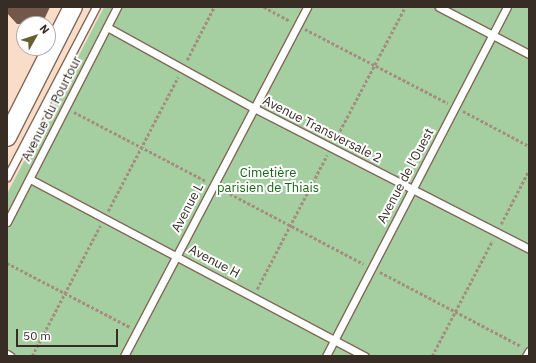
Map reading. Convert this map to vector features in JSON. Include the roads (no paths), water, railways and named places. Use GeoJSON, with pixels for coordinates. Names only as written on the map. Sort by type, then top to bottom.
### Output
{"type":"FeatureCollection","features":[{"type":"Feature","properties":{"kind":"street"},"geometry":{"type":"LineString","coordinates":[[7,137],[73,7]]}},
{"type":"Feature","properties":{"kind":"lane"},"geometry":{"type":"LineString","coordinates":[[7,177],[96,7]]}},
{"type":"Feature","properties":{"kind":"lane","name":"Avenue du Pourtour"},"geometry":{"type":"LineString","coordinates":[[7,222],[118,7]]}},
{"type":"Feature","properties":{"kind":"lane","name":"Avenue L"},"geometry":{"type":"LineString","coordinates":[[124,356],[306,7]]}},
{"type":"Feature","properties":{"kind":"lane"},"geometry":{"type":"LineString","coordinates":[[439,7],[529,54]]}},
{"type":"Feature","properties":{"kind":"lane","name":"Avenue de l'Ouest"},"geometry":{"type":"LineString","coordinates":[[326,356],[507,7]]}},
{"type":"Feature","properties":{"kind":"lane","name":"Avenue Transversale 2"},"geometry":{"type":"LineString","coordinates":[[107,27],[254,108],[529,249]]}},
{"type":"Feature","properties":{"kind":"lane","name":"Avenue H"},"geometry":{"type":"LineString","coordinates":[[30,179],[177,255],[365,356]]}},
{"type":"Feature","properties":{"kind":"lane"},"geometry":{"type":"LineString","coordinates":[[526,356],[529,351]]}},
{"type":"Feature","properties":{"kind":"park label","name":"Cimetière parisien de Thiais"},"geometry":{"type":"Point","coordinates":[268,182]}}]}
